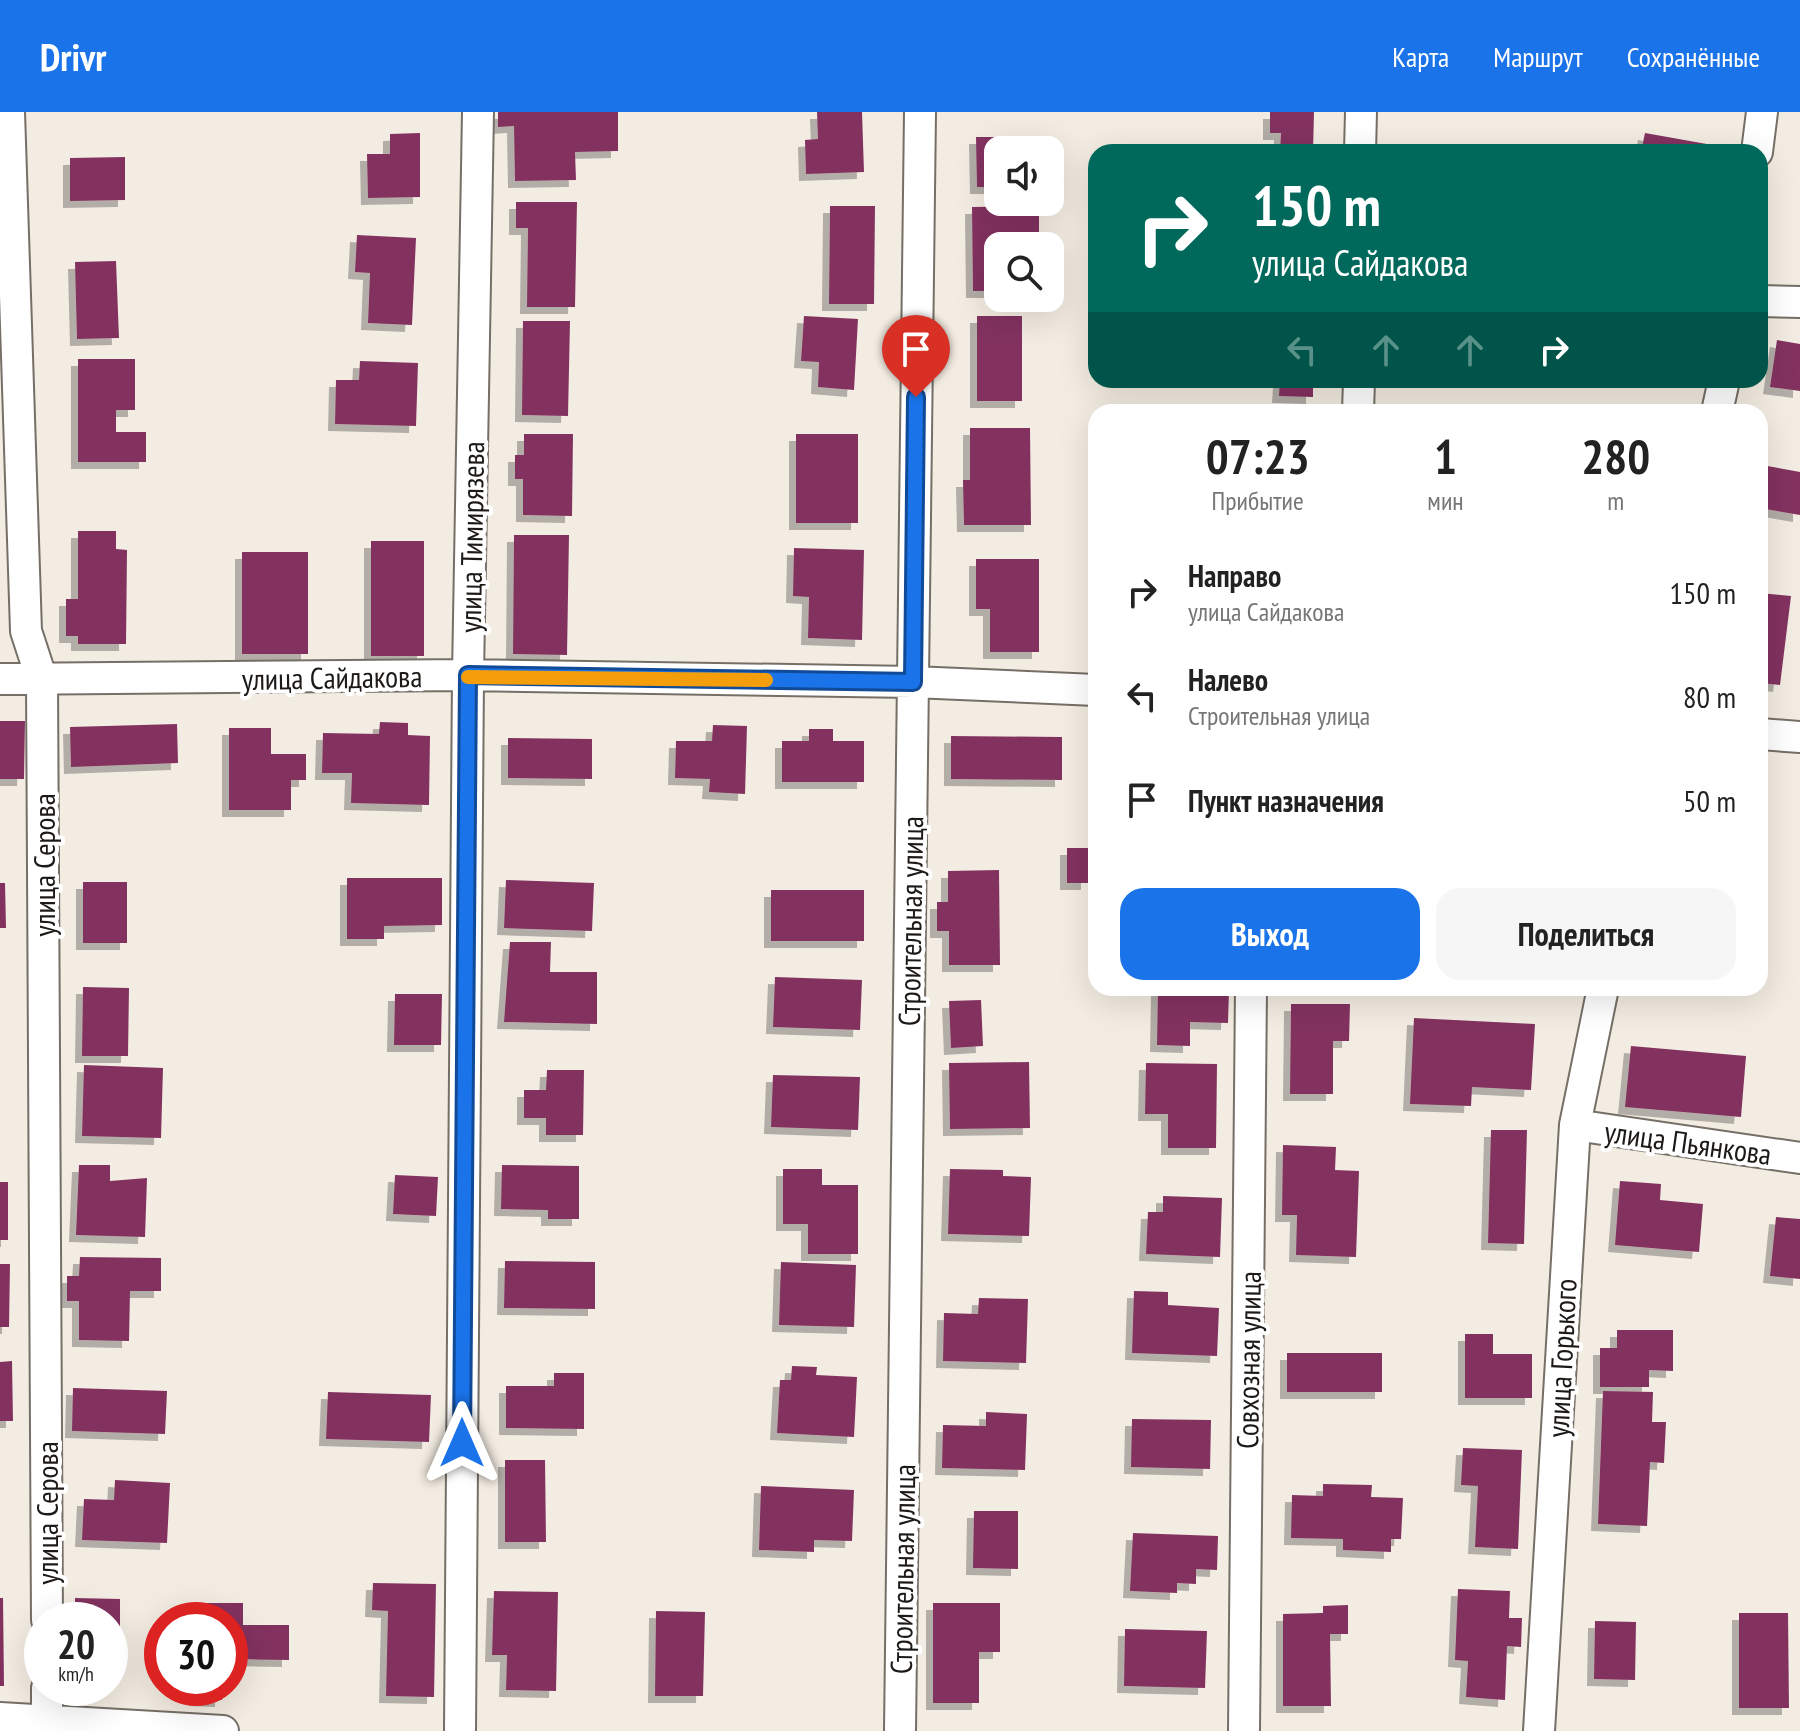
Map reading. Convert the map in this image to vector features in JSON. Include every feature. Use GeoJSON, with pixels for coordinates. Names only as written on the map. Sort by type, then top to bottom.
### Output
{"type":"FeatureCollection","features":[{"type":"Feature","properties":{"kind":"street","name":"улица Серова"},"geometry":{"type":"LineString","coordinates":[[9,112],[26,631],[42,680],[47,1602]]}},
{"type":"Feature","properties":{"kind":"street","name":"улица Тимирязева"},"geometry":{"type":"LineString","coordinates":[[460,1731],[468,675],[478,112]]}},
{"type":"Feature","properties":{"kind":"street","name":"Строительная улица"},"geometry":{"type":"LineString","coordinates":[[900,1731],[920,112]]}},
{"type":"Feature","properties":{"kind":"street"},"geometry":{"type":"LineString","coordinates":[[1360,144],[1361,112]]}},
{"type":"Feature","properties":{"kind":"street"},"geometry":{"type":"LineString","coordinates":[[1758,144],[1762,112]]}},
{"type":"Feature","properties":{"kind":"street"},"geometry":{"type":"LineString","coordinates":[[1768,301],[1800,302]]}},
{"type":"Feature","properties":{"kind":"street","name":"улица Сайдакова"},"geometry":{"type":"LineString","coordinates":[[0,679],[468,675],[913,682],[1088,690]]}},
{"type":"Feature","properties":{"kind":"street"},"geometry":{"type":"LineString","coordinates":[[1768,735],[1800,737]]}},
{"type":"Feature","properties":{"kind":"street","name":"Совхозная улица"},"geometry":{"type":"LineString","coordinates":[[1244,1731],[1251,996]]}},
{"type":"Feature","properties":{"kind":"street","name":"улица Горького"},"geometry":{"type":"LineString","coordinates":[[1539,1731],[1575,1125],[1601,996]]}},
{"type":"Feature","properties":{"kind":"street","name":"улица Пьянкова"},"geometry":{"type":"LineString","coordinates":[[1575,1125],[1800,1158]]}},
{"type":"Feature","properties":{"kind":"street"},"geometry":{"type":"LineString","coordinates":[[47,1706],[47,1718]]}},
{"type":"Feature","properties":{"kind":"street"},"geometry":{"type":"LineString","coordinates":[[0,1718],[47,1718],[223,1731]]}},
{"type":"Feature","properties":{"kind":"building"},"geometry":{"type":"Polygon","coordinates":[[[498,112],[618,112],[618,151],[575,152],[576,180],[515,181],[514,126],[498,127],[498,112]]]}},
{"type":"Feature","properties":{"kind":"building"},"geometry":{"type":"Polygon","coordinates":[[[817,112],[862,112],[864,172],[806,174],[805,140],[818,139],[817,112]]]}},
{"type":"Feature","properties":{"kind":"building"},"geometry":{"type":"Polygon","coordinates":[[[1270,112],[1314,112],[1313,144],[1280,144],[1281,133],[1270,133],[1270,112]]]}},
{"type":"Feature","properties":{"kind":"building"},"geometry":{"type":"Polygon","coordinates":[[[420,133],[420,197],[368,198],[367,154],[390,154],[390,134],[420,133]]]}},
{"type":"Feature","properties":{"kind":"building"},"geometry":{"type":"Polygon","coordinates":[[[1645,133],[1707,144],[1643,144],[1645,133]]]}},
{"type":"Feature","properties":{"kind":"building"},"geometry":{"type":"Polygon","coordinates":[[[976,137],[984,137],[984,187],[977,187],[976,137]]]}},
{"type":"Feature","properties":{"kind":"building"},"geometry":{"type":"Polygon","coordinates":[[[125,157],[125,200],[70,201],[70,158],[125,157]]]}},
{"type":"Feature","properties":{"kind":"building"},"geometry":{"type":"Polygon","coordinates":[[[516,202],[577,202],[575,307],[527,307],[528,228],[516,228],[516,202]]]}},
{"type":"Feature","properties":{"kind":"building"},"geometry":{"type":"Polygon","coordinates":[[[830,206],[875,206],[874,304],[829,304],[830,206]]]}},
{"type":"Feature","properties":{"kind":"building"},"geometry":{"type":"Polygon","coordinates":[[[972,207],[984,207],[984,216],[1039,216],[1039,232],[984,232],[984,291],[973,291],[972,207]]]}},
{"type":"Feature","properties":{"kind":"building"},"geometry":{"type":"Polygon","coordinates":[[[357,235],[416,238],[412,325],[368,323],[370,273],[355,272],[357,235]]]}},
{"type":"Feature","properties":{"kind":"building"},"geometry":{"type":"Polygon","coordinates":[[[116,261],[119,338],[77,339],[75,262],[116,261]]]}},
{"type":"Feature","properties":{"kind":"building"},"geometry":{"type":"Polygon","coordinates":[[[804,316],[858,319],[854,390],[818,387],[819,362],[801,361],[804,316]]]}},
{"type":"Feature","properties":{"kind":"building"},"geometry":{"type":"Polygon","coordinates":[[[977,316],[1022,316],[1022,401],[977,401],[977,316]]]}},
{"type":"Feature","properties":{"kind":"building"},"geometry":{"type":"Polygon","coordinates":[[[523,321],[570,321],[568,416],[522,415],[523,321]]]}},
{"type":"Feature","properties":{"kind":"building"},"geometry":{"type":"Polygon","coordinates":[[[1777,340],[1800,344],[1800,391],[1770,387],[1777,340]]]}},
{"type":"Feature","properties":{"kind":"building"},"geometry":{"type":"Polygon","coordinates":[[[78,359],[135,359],[135,410],[116,410],[116,432],[146,432],[146,462],[78,462],[78,359]]]}},
{"type":"Feature","properties":{"kind":"building"},"geometry":{"type":"Polygon","coordinates":[[[360,361],[418,363],[416,426],[335,424],[336,380],[359,380],[360,361]]]}},
{"type":"Feature","properties":{"kind":"building"},"geometry":{"type":"Polygon","coordinates":[[[1280,388],[1313,388],[1313,397],[1279,396],[1280,388]]]}},
{"type":"Feature","properties":{"kind":"building"},"geometry":{"type":"Polygon","coordinates":[[[970,428],[1030,428],[1031,525],[964,525],[963,480],[970,480],[970,428]]]}},
{"type":"Feature","properties":{"kind":"building"},"geometry":{"type":"Polygon","coordinates":[[[524,434],[573,434],[572,516],[523,515],[523,479],[515,479],[515,455],[524,455],[524,434]]]}},
{"type":"Feature","properties":{"kind":"building"},"geometry":{"type":"Polygon","coordinates":[[[796,434],[858,434],[858,523],[796,523],[796,434]]]}},
{"type":"Feature","properties":{"kind":"building"},"geometry":{"type":"Polygon","coordinates":[[[1768,466],[1800,472],[1800,515],[1768,509],[1768,466]]]}},
{"type":"Feature","properties":{"kind":"building"},"geometry":{"type":"Polygon","coordinates":[[[78,531],[116,531],[116,549],[127,550],[126,644],[78,644],[78,636],[66,636],[66,599],[78,599],[78,531]]]}},
{"type":"Feature","properties":{"kind":"building"},"geometry":{"type":"Polygon","coordinates":[[[514,535],[569,535],[567,655],[513,654],[514,535]]]}},
{"type":"Feature","properties":{"kind":"building"},"geometry":{"type":"Polygon","coordinates":[[[371,541],[424,541],[424,656],[371,656],[371,541]]]}},
{"type":"Feature","properties":{"kind":"building"},"geometry":{"type":"Polygon","coordinates":[[[794,548],[864,550],[862,640],[808,638],[809,597],[793,596],[794,548]]]}},
{"type":"Feature","properties":{"kind":"building"},"geometry":{"type":"Polygon","coordinates":[[[242,552],[308,552],[308,654],[242,654],[242,552]]]}},
{"type":"Feature","properties":{"kind":"building"},"geometry":{"type":"Polygon","coordinates":[[[976,559],[1039,559],[1039,652],[990,652],[990,609],[976,609],[976,559]]]}},
{"type":"Feature","properties":{"kind":"building"},"geometry":{"type":"Polygon","coordinates":[[[1768,594],[1791,596],[1780,685],[1768,684],[1768,594]]]}},
{"type":"Feature","properties":{"kind":"building"},"geometry":{"type":"Polygon","coordinates":[[[0,721],[25,721],[24,779],[0,779],[0,721]]]}},
{"type":"Feature","properties":{"kind":"building"},"geometry":{"type":"Polygon","coordinates":[[[380,722],[408,723],[408,735],[430,736],[429,805],[351,803],[352,773],[322,773],[323,733],[379,734],[380,722]]]}},
{"type":"Feature","properties":{"kind":"building"},"geometry":{"type":"Polygon","coordinates":[[[177,724],[178,763],[71,767],[70,727],[177,724]]]}},
{"type":"Feature","properties":{"kind":"building"},"geometry":{"type":"Polygon","coordinates":[[[713,725],[747,726],[745,794],[709,792],[710,779],[675,778],[676,741],[712,741],[713,725]]]}},
{"type":"Feature","properties":{"kind":"building"},"geometry":{"type":"Polygon","coordinates":[[[229,728],[271,728],[271,754],[306,754],[306,780],[291,780],[291,810],[229,810],[229,728]]]}},
{"type":"Feature","properties":{"kind":"building"},"geometry":{"type":"Polygon","coordinates":[[[809,729],[833,729],[833,741],[864,741],[864,782],[782,782],[782,741],[809,741],[809,729]]]}},
{"type":"Feature","properties":{"kind":"building"},"geometry":{"type":"Polygon","coordinates":[[[951,736],[1062,737],[1062,780],[951,779],[951,736]]]}},
{"type":"Feature","properties":{"kind":"building"},"geometry":{"type":"Polygon","coordinates":[[[508,738],[592,739],[592,779],[508,778],[508,738]]]}},
{"type":"Feature","properties":{"kind":"building"},"geometry":{"type":"Polygon","coordinates":[[[1067,848],[1088,848],[1088,883],[1067,883],[1067,848]]]}},
{"type":"Feature","properties":{"kind":"building"},"geometry":{"type":"Polygon","coordinates":[[[999,870],[1000,965],[949,965],[949,931],[937,931],[937,902],[948,902],[948,871],[999,870]]]}},
{"type":"Feature","properties":{"kind":"building"},"geometry":{"type":"Polygon","coordinates":[[[347,878],[442,878],[442,925],[384,926],[384,939],[347,939],[347,878]]]}},
{"type":"Feature","properties":{"kind":"building"},"geometry":{"type":"Polygon","coordinates":[[[506,880],[594,883],[592,931],[504,928],[506,880]]]}},
{"type":"Feature","properties":{"kind":"building"},"geometry":{"type":"Polygon","coordinates":[[[83,882],[127,882],[127,943],[83,943],[83,882]]]}},
{"type":"Feature","properties":{"kind":"building"},"geometry":{"type":"Polygon","coordinates":[[[0,883],[5,883],[6,928],[0,928],[0,883]]]}},
{"type":"Feature","properties":{"kind":"building"},"geometry":{"type":"Polygon","coordinates":[[[771,890],[864,890],[864,941],[771,941],[771,890]]]}},
{"type":"Feature","properties":{"kind":"building"},"geometry":{"type":"Polygon","coordinates":[[[510,942],[551,942],[550,972],[597,972],[597,1024],[504,1022],[510,942]]]}},
{"type":"Feature","properties":{"kind":"building"},"geometry":{"type":"Polygon","coordinates":[[[775,977],[862,980],[860,1030],[773,1027],[775,977]]]}},
{"type":"Feature","properties":{"kind":"building"},"geometry":{"type":"Polygon","coordinates":[[[83,987],[129,988],[128,1056],[82,1056],[83,987]]]}},
{"type":"Feature","properties":{"kind":"building"},"geometry":{"type":"Polygon","coordinates":[[[395,994],[442,994],[441,1045],[394,1045],[395,994]]]}},
{"type":"Feature","properties":{"kind":"building"},"geometry":{"type":"Polygon","coordinates":[[[1158,996],[1229,996],[1228,1023],[1190,1022],[1190,1046],[1157,1045],[1158,996]]]}},
{"type":"Feature","properties":{"kind":"building"},"geometry":{"type":"Polygon","coordinates":[[[981,1000],[983,1046],[951,1048],[949,1001],[981,1000]]]}},
{"type":"Feature","properties":{"kind":"building"},"geometry":{"type":"Polygon","coordinates":[[[1291,1004],[1350,1004],[1349,1041],[1333,1041],[1333,1094],[1290,1094],[1291,1004]]]}},
{"type":"Feature","properties":{"kind":"building"},"geometry":{"type":"Polygon","coordinates":[[[1414,1018],[1535,1024],[1531,1090],[1472,1087],[1471,1106],[1410,1104],[1414,1018]]]}},
{"type":"Feature","properties":{"kind":"building"},"geometry":{"type":"Polygon","coordinates":[[[1631,1046],[1746,1056],[1741,1117],[1625,1107],[1631,1046]]]}},
{"type":"Feature","properties":{"kind":"building"},"geometry":{"type":"Polygon","coordinates":[[[1029,1062],[1030,1128],[950,1129],[949,1063],[1029,1062]]]}},
{"type":"Feature","properties":{"kind":"building"},"geometry":{"type":"Polygon","coordinates":[[[1146,1063],[1217,1064],[1216,1148],[1168,1148],[1168,1114],[1145,1114],[1146,1063]]]}},
{"type":"Feature","properties":{"kind":"building"},"geometry":{"type":"Polygon","coordinates":[[[84,1065],[163,1068],[161,1138],[82,1136],[84,1065]]]}},
{"type":"Feature","properties":{"kind":"building"},"geometry":{"type":"Polygon","coordinates":[[[547,1070],[584,1070],[583,1135],[546,1135],[546,1118],[524,1118],[524,1090],[546,1090],[547,1070]]]}},
{"type":"Feature","properties":{"kind":"building"},"geometry":{"type":"Polygon","coordinates":[[[773,1075],[860,1077],[858,1130],[771,1127],[773,1075]]]}},
{"type":"Feature","properties":{"kind":"building"},"geometry":{"type":"Polygon","coordinates":[[[1491,1130],[1527,1130],[1524,1244],[1488,1243],[1491,1130]]]}},
{"type":"Feature","properties":{"kind":"building"},"geometry":{"type":"Polygon","coordinates":[[[1283,1145],[1336,1147],[1335,1170],[1359,1171],[1356,1257],[1296,1255],[1297,1215],[1282,1215],[1283,1145]]]}},
{"type":"Feature","properties":{"kind":"building"},"geometry":{"type":"Polygon","coordinates":[[[79,1165],[110,1165],[110,1181],[147,1178],[145,1237],[76,1235],[79,1165]]]}},
{"type":"Feature","properties":{"kind":"building"},"geometry":{"type":"Polygon","coordinates":[[[502,1165],[579,1166],[579,1219],[548,1219],[548,1210],[501,1209],[502,1165]]]}},
{"type":"Feature","properties":{"kind":"building"},"geometry":{"type":"Polygon","coordinates":[[[783,1169],[822,1169],[822,1185],[858,1185],[858,1254],[808,1254],[808,1224],[783,1224],[783,1169]]]}},
{"type":"Feature","properties":{"kind":"building"},"geometry":{"type":"Polygon","coordinates":[[[950,1169],[1003,1170],[1003,1176],[1031,1177],[1029,1236],[948,1234],[950,1169]]]}},
{"type":"Feature","properties":{"kind":"building"},"geometry":{"type":"Polygon","coordinates":[[[395,1175],[438,1177],[436,1216],[393,1214],[395,1175]]]}},
{"type":"Feature","properties":{"kind":"building"},"geometry":{"type":"Polygon","coordinates":[[[1620,1181],[1661,1184],[1660,1200],[1703,1204],[1699,1252],[1615,1245],[1620,1181]]]}},
{"type":"Feature","properties":{"kind":"building"},"geometry":{"type":"Polygon","coordinates":[[[0,1182],[8,1182],[8,1240],[0,1240],[0,1182]]]}},
{"type":"Feature","properties":{"kind":"building"},"geometry":{"type":"Polygon","coordinates":[[[1163,1196],[1222,1198],[1220,1257],[1146,1254],[1148,1212],[1163,1212],[1163,1196]]]}},
{"type":"Feature","properties":{"kind":"building"},"geometry":{"type":"Polygon","coordinates":[[[1776,1217],[1800,1219],[1800,1279],[1770,1276],[1776,1217]]]}},
{"type":"Feature","properties":{"kind":"building"},"geometry":{"type":"Polygon","coordinates":[[[80,1257],[161,1258],[161,1291],[130,1291],[129,1341],[79,1340],[79,1301],[67,1301],[67,1276],[79,1276],[80,1257]]]}},
{"type":"Feature","properties":{"kind":"building"},"geometry":{"type":"Polygon","coordinates":[[[505,1261],[595,1262],[595,1309],[504,1308],[505,1261]]]}},
{"type":"Feature","properties":{"kind":"building"},"geometry":{"type":"Polygon","coordinates":[[[781,1262],[856,1265],[854,1327],[779,1325],[781,1262]]]}},
{"type":"Feature","properties":{"kind":"building"},"geometry":{"type":"Polygon","coordinates":[[[0,1264],[10,1264],[9,1327],[0,1327],[0,1264]]]}},
{"type":"Feature","properties":{"kind":"building"},"geometry":{"type":"Polygon","coordinates":[[[1134,1291],[1168,1292],[1168,1305],[1219,1308],[1217,1356],[1132,1353],[1134,1291]]]}},
{"type":"Feature","properties":{"kind":"building"},"geometry":{"type":"Polygon","coordinates":[[[979,1298],[1028,1299],[1026,1363],[943,1361],[944,1313],[978,1314],[979,1298]]]}},
{"type":"Feature","properties":{"kind":"building"},"geometry":{"type":"Polygon","coordinates":[[[1617,1330],[1673,1330],[1673,1371],[1649,1370],[1649,1387],[1600,1387],[1600,1348],[1617,1348],[1617,1330]]]}},
{"type":"Feature","properties":{"kind":"building"},"geometry":{"type":"Polygon","coordinates":[[[1465,1334],[1493,1334],[1493,1354],[1532,1354],[1532,1398],[1465,1398],[1465,1334]]]}},
{"type":"Feature","properties":{"kind":"building"},"geometry":{"type":"Polygon","coordinates":[[[1287,1353],[1382,1353],[1382,1392],[1287,1392],[1287,1353]]]}},
{"type":"Feature","properties":{"kind":"building"},"geometry":{"type":"Polygon","coordinates":[[[12,1361],[13,1421],[0,1421],[0,1362],[12,1361]]]}},
{"type":"Feature","properties":{"kind":"building"},"geometry":{"type":"Polygon","coordinates":[[[792,1366],[817,1367],[816,1375],[857,1377],[854,1437],[777,1433],[780,1380],[791,1380],[792,1366]]]}},
{"type":"Feature","properties":{"kind":"building"},"geometry":{"type":"Polygon","coordinates":[[[554,1373],[584,1373],[584,1429],[506,1428],[506,1386],[554,1386],[554,1373]]]}},
{"type":"Feature","properties":{"kind":"building"},"geometry":{"type":"Polygon","coordinates":[[[73,1388],[167,1391],[165,1434],[72,1431],[73,1388]]]}},
{"type":"Feature","properties":{"kind":"building"},"geometry":{"type":"Polygon","coordinates":[[[1603,1391],[1653,1392],[1652,1422],[1666,1422],[1664,1463],[1650,1462],[1647,1526],[1598,1524],[1603,1391]]]}},
{"type":"Feature","properties":{"kind":"building"},"geometry":{"type":"Polygon","coordinates":[[[328,1392],[431,1395],[429,1442],[326,1439],[328,1392]]]}},
{"type":"Feature","properties":{"kind":"building"},"geometry":{"type":"Polygon","coordinates":[[[986,1412],[1027,1414],[1025,1470],[942,1468],[943,1425],[986,1426],[986,1412]]]}},
{"type":"Feature","properties":{"kind":"building"},"geometry":{"type":"Polygon","coordinates":[[[1132,1419],[1211,1420],[1210,1469],[1131,1467],[1132,1419]]]}},
{"type":"Feature","properties":{"kind":"building"},"geometry":{"type":"Polygon","coordinates":[[[1463,1448],[1522,1450],[1518,1549],[1475,1547],[1478,1486],[1461,1485],[1463,1448]]]}},
{"type":"Feature","properties":{"kind":"building"},"geometry":{"type":"Polygon","coordinates":[[[505,1460],[545,1460],[546,1542],[505,1542],[505,1460]]]}},
{"type":"Feature","properties":{"kind":"building"},"geometry":{"type":"Polygon","coordinates":[[[115,1480],[170,1483],[167,1543],[82,1540],[84,1499],[114,1500],[115,1480]]]}},
{"type":"Feature","properties":{"kind":"building"},"geometry":{"type":"Polygon","coordinates":[[[1323,1484],[1372,1485],[1371,1497],[1403,1498],[1401,1539],[1391,1539],[1391,1552],[1343,1550],[1343,1539],[1291,1538],[1292,1495],[1323,1496],[1323,1484]]]}},
{"type":"Feature","properties":{"kind":"building"},"geometry":{"type":"Polygon","coordinates":[[[761,1486],[854,1490],[852,1541],[814,1540],[814,1552],[759,1550],[761,1486]]]}},
{"type":"Feature","properties":{"kind":"building"},"geometry":{"type":"Polygon","coordinates":[[[974,1511],[1018,1511],[1018,1569],[973,1568],[974,1511]]]}},
{"type":"Feature","properties":{"kind":"building"},"geometry":{"type":"Polygon","coordinates":[[[1133,1533],[1218,1536],[1217,1570],[1196,1569],[1196,1584],[1177,1583],[1177,1593],[1130,1591],[1133,1533]]]}},
{"type":"Feature","properties":{"kind":"building"},"geometry":{"type":"Polygon","coordinates":[[[373,1583],[436,1584],[434,1697],[386,1696],[388,1611],[372,1610],[373,1583]]]}},
{"type":"Feature","properties":{"kind":"building"},"geometry":{"type":"Polygon","coordinates":[[[1458,1589],[1510,1591],[1509,1618],[1522,1618],[1521,1647],[1507,1646],[1505,1700],[1466,1697],[1468,1661],[1455,1660],[1458,1589]]]}},
{"type":"Feature","properties":{"kind":"building"},"geometry":{"type":"Polygon","coordinates":[[[494,1591],[558,1592],[556,1691],[506,1690],[507,1655],[492,1655],[494,1591]]]}},
{"type":"Feature","properties":{"kind":"building"},"geometry":{"type":"Polygon","coordinates":[[[0,1598],[3,1598],[4,1686],[0,1686],[0,1598]]]}},
{"type":"Feature","properties":{"kind":"building"},"geometry":{"type":"Polygon","coordinates":[[[75,1598],[120,1599],[120,1602],[75,1602],[75,1598]]]}},
{"type":"Feature","properties":{"kind":"building"},"geometry":{"type":"Polygon","coordinates":[[[933,1603],[1000,1603],[1000,1652],[979,1652],[979,1703],[933,1703],[933,1603]]]}},
{"type":"Feature","properties":{"kind":"building"},"geometry":{"type":"Polygon","coordinates":[[[1348,1605],[1348,1634],[1330,1634],[1331,1706],[1283,1706],[1283,1614],[1323,1613],[1323,1606],[1348,1605]]]}},
{"type":"Feature","properties":{"kind":"building"},"geometry":{"type":"Polygon","coordinates":[[[656,1611],[705,1612],[703,1696],[655,1696],[656,1611]]]}},
{"type":"Feature","properties":{"kind":"building"},"geometry":{"type":"Polygon","coordinates":[[[1739,1613],[1788,1613],[1789,1708],[1739,1708],[1739,1613]]]}},
{"type":"Feature","properties":{"kind":"building"},"geometry":{"type":"Polygon","coordinates":[[[1595,1621],[1636,1622],[1635,1680],[1594,1679],[1595,1621]]]}},
{"type":"Feature","properties":{"kind":"building"},"geometry":{"type":"Polygon","coordinates":[[[248,1625],[289,1625],[289,1660],[248,1659],[248,1625]]]}},
{"type":"Feature","properties":{"kind":"building"},"geometry":{"type":"Polygon","coordinates":[[[1125,1629],[1207,1631],[1205,1688],[1124,1686],[1125,1629]]]}},
{"type":"Feature","properties":{"kind":"slow traffic"},"geometry":{"type":"LineString","coordinates":[[468,677],[766,680]]}},
{"type":"Feature","properties":{"kind":"route"},"geometry":{"type":"LineString","coordinates":[[462,1443],[468,675],[913,682],[916,397]]}}]}
